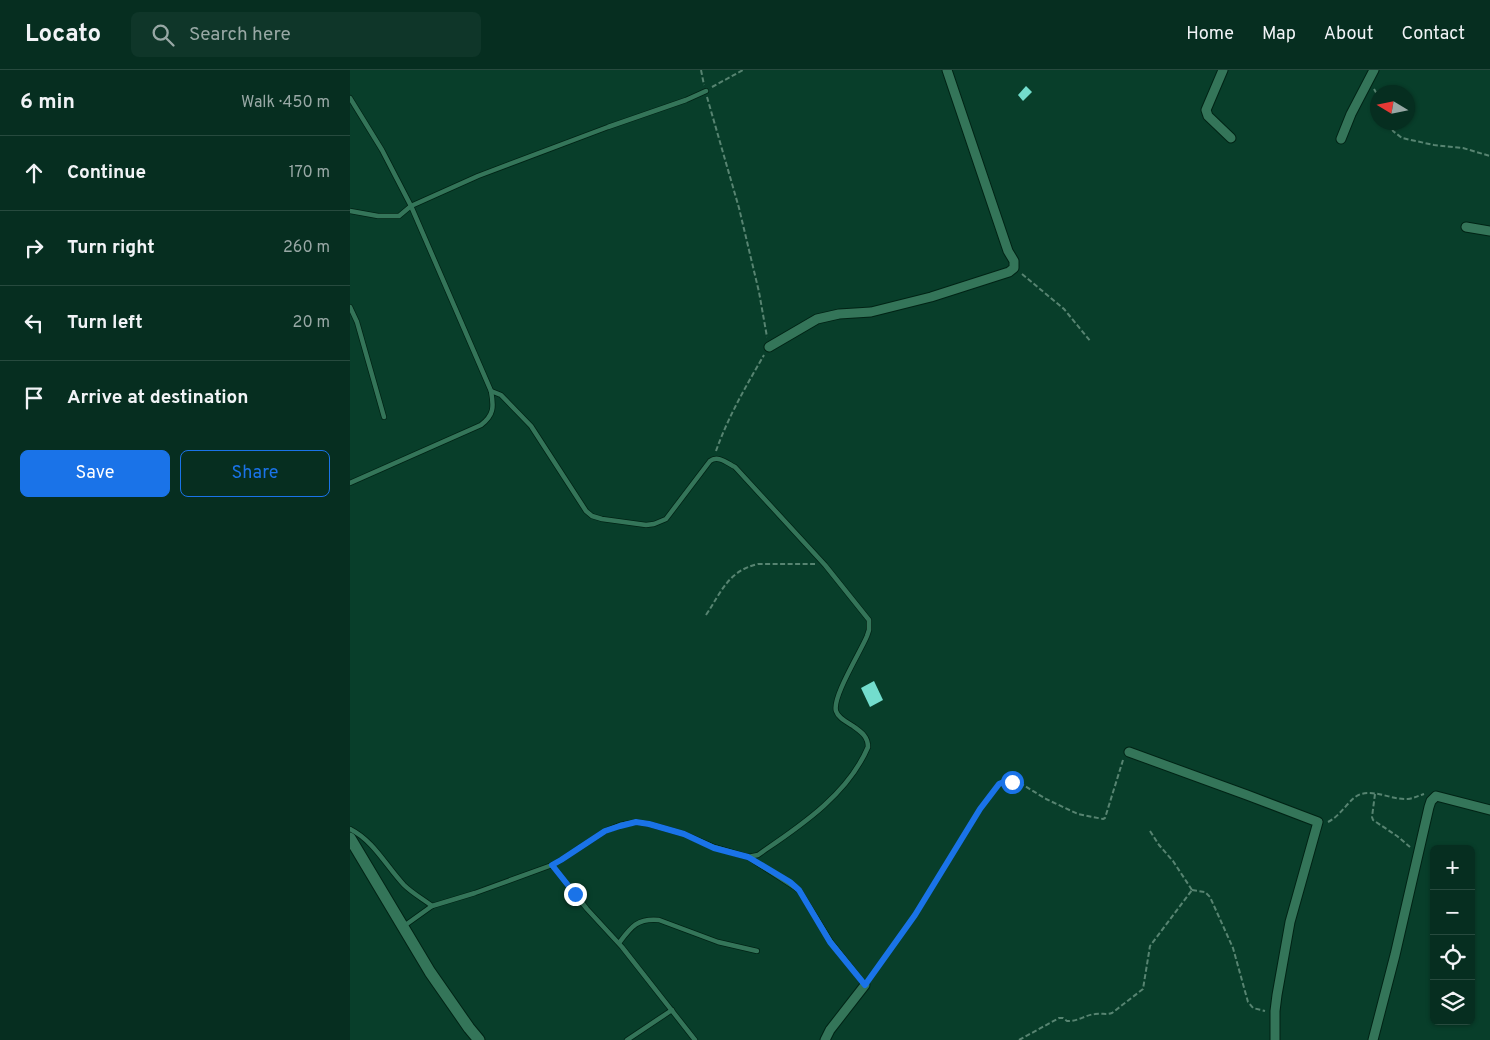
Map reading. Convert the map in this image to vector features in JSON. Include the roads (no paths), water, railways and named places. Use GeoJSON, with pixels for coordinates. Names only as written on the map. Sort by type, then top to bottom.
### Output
{"type":"FeatureCollection","features":[{"type":"Feature","properties":{"kind":"street"},"geometry":{"type":"LineString","coordinates":[[769,347],[817,319],[839,314],[871,312],[931,297],[1009,272],[1014,268],[1015,265],[1008,251],[947,70]]}},
{"type":"Feature","properties":{"kind":"street"},"geometry":{"type":"LineString","coordinates":[[1223,70],[1206,110],[1208,116],[1231,138]]}},
{"type":"Feature","properties":{"kind":"street"},"geometry":{"type":"LineString","coordinates":[[1341,139],[1351,114],[1374,70]]}},
{"type":"Feature","properties":{"kind":"street"},"geometry":{"type":"LineString","coordinates":[[1466,227],[1490,231]]}},
{"type":"Feature","properties":{"kind":"street"},"geometry":{"type":"LineString","coordinates":[[1128,752],[1318,822],[1290,922],[1275,1011],[1275,1040]]}},
{"type":"Feature","properties":{"kind":"street"},"geometry":{"type":"LineString","coordinates":[[1372,1040],[1395,955],[1428,807],[1431,801],[1436,796],[1490,810]]}},
{"type":"Feature","properties":{"kind":"street"},"geometry":{"type":"LineString","coordinates":[[350,838],[430,972],[479,1040]]}},
{"type":"Feature","properties":{"kind":"street"},"geometry":{"type":"LineString","coordinates":[[825,1040],[830,1030],[865,985]]}},
{"type":"Feature","properties":{"kind":"lane"},"geometry":{"type":"LineString","coordinates":[[350,210],[388,217],[399,216],[411,206],[478,176],[706,91]]}},
{"type":"Feature","properties":{"kind":"lane"},"geometry":{"type":"LineString","coordinates":[[350,98],[382,150],[411,206],[493,399],[492,413],[481,425],[350,483]]}},
{"type":"Feature","properties":{"kind":"lane"},"geometry":{"type":"LineString","coordinates":[[350,307],[357,322],[384,417]]}},
{"type":"Feature","properties":{"kind":"lane"},"geometry":{"type":"LineString","coordinates":[[491,391],[502,395],[530,426],[586,511],[597,518],[646,525],[660,522],[666,519],[714,458],[718,458],[735,467],[824,565],[869,620],[867,636],[839,694],[836,708],[836,712],[841,718],[866,738],[868,747],[862,760],[850,778],[819,811],[766,850],[758,855],[748,857]]}},
{"type":"Feature","properties":{"kind":"lane"},"geometry":{"type":"LineString","coordinates":[[403,926],[432,906],[475,893],[552,865],[605,831],[636,822],[684,834],[714,848],[748,857],[790,882],[799,890],[830,942],[865,985]]}},
{"type":"Feature","properties":{"kind":"lane"},"geometry":{"type":"LineString","coordinates":[[350,829],[362,836],[405,885],[432,906]]}},
{"type":"Feature","properties":{"kind":"lane"},"geometry":{"type":"LineString","coordinates":[[552,865],[587,909],[619,943],[695,1040]]}},
{"type":"Feature","properties":{"kind":"lane"},"geometry":{"type":"LineString","coordinates":[[619,943],[630,928],[640,921],[659,920],[718,942],[757,951]]}},
{"type":"Feature","properties":{"kind":"lane"},"geometry":{"type":"LineString","coordinates":[[627,1040],[672,1010]]}}]}
